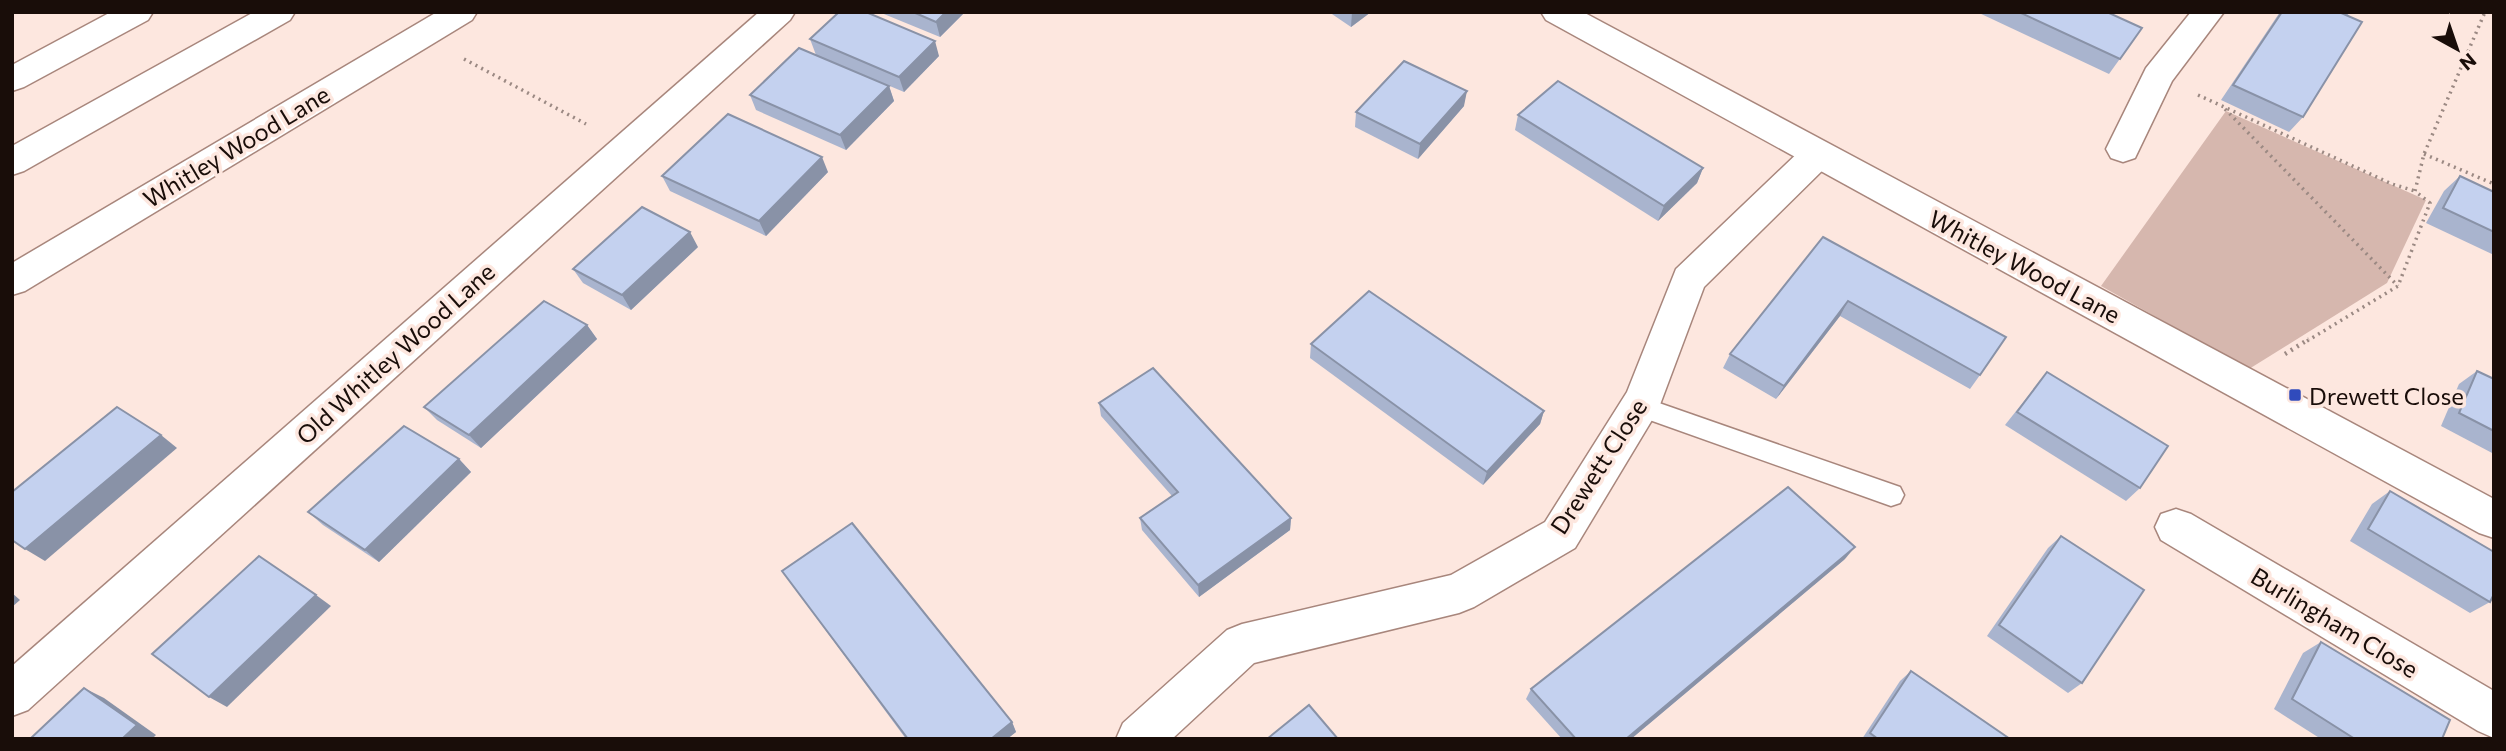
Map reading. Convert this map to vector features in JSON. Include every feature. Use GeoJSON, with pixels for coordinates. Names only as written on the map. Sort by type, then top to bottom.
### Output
{"type":"FeatureCollection","features":[{"type":"Feature","properties":{"kind":"main road"},"geometry":{"type":"LineString","coordinates":[[12,79],[137,12]]}},
{"type":"Feature","properties":{"kind":"main road"},"geometry":{"type":"LineString","coordinates":[[12,162],[279,12]]}},
{"type":"Feature","properties":{"kind":"main road","name":"Whitley Wood Lane"},"geometry":{"type":"LineString","coordinates":[[12,281],[461,12]]}},
{"type":"Feature","properties":{"kind":"main road","name":"Old Whitley Wood Lane"},"geometry":{"type":"LineString","coordinates":[[12,695],[779,12]]}},
{"type":"Feature","properties":{"kind":"main road","name":"Whitley Wood Lane"},"geometry":{"type":"LineString","coordinates":[[1557,12],[2494,520]]}},
{"type":"Feature","properties":{"kind":"main road"},"geometry":{"type":"LineString","coordinates":[[2123,149],[2158,76],[2208,12]]}},
{"type":"Feature","properties":{"kind":"main road","name":"Drewett Close"},"geometry":{"type":"LineString","coordinates":[[1139,739],[1242,645],[1459,593],[1560,536],[1639,406],[1689,279],[1818,154]]}},
{"type":"Feature","properties":{"kind":"main road","name":"Burlingham Close"},"geometry":{"type":"LineString","coordinates":[[2176,527],[2494,716]]}},
{"type":"Feature","properties":{"kind":"lane"},"geometry":{"type":"LineString","coordinates":[[1639,406],[1891,495]]}},
{"type":"Feature","properties":{"kind":"path"},"geometry":{"type":"LineString","coordinates":[[2414,191],[2424,154],[2485,12]]}},
{"type":"Feature","properties":{"kind":"path"},"geometry":{"type":"LineString","coordinates":[[455,52],[535,99],[629,144]]}},
{"type":"Feature","properties":{"kind":"path"},"geometry":{"type":"LineString","coordinates":[[2158,76],[2392,184],[2414,191],[2430,203],[2398,286],[2275,360],[2266,397]]}},
{"type":"Feature","properties":{"kind":"path"},"geometry":{"type":"LineString","coordinates":[[2222,106],[2398,286]]}},
{"type":"Feature","properties":{"kind":"path"},"geometry":{"type":"LineString","coordinates":[[2424,154],[2494,184]]}},
{"type":"Feature","properties":{"kind":"shaded area"},"geometry":{"type":"Polygon","coordinates":[[[2226,111],[2426,200],[2387,283],[2249,369],[2101,286],[2226,111]]]}},
{"type":"Feature","properties":{"kind":"building"},"geometry":{"type":"Polygon","coordinates":[[[839,12],[866,12],[935,41],[899,77],[810,39],[839,12]]]}},
{"type":"Feature","properties":{"kind":"building"},"geometry":{"type":"Polygon","coordinates":[[[913,12],[946,12],[936,22],[913,12]]]}},
{"type":"Feature","properties":{"kind":"building"},"geometry":{"type":"Polygon","coordinates":[[[2019,12],[2107,12],[2142,28],[2120,59],[2019,12]]]}},
{"type":"Feature","properties":{"kind":"building"},"geometry":{"type":"Polygon","coordinates":[[[2282,12],[2339,12],[2362,22],[2303,117],[2233,85],[2282,12]]]}},
{"type":"Feature","properties":{"kind":"building"},"geometry":{"type":"Polygon","coordinates":[[[799,48],[889,86],[840,135],[750,95],[799,48]]]}},
{"type":"Feature","properties":{"kind":"building"},"geometry":{"type":"Polygon","coordinates":[[[1404,61],[1467,91],[1420,144],[1356,112],[1404,61]]]}},
{"type":"Feature","properties":{"kind":"building"},"geometry":{"type":"Polygon","coordinates":[[[1558,81],[1703,168],[1664,206],[1518,115],[1558,81]]]}},
{"type":"Feature","properties":{"kind":"building"},"geometry":{"type":"Polygon","coordinates":[[[728,114],[822,157],[759,221],[662,176],[728,114]]]}},
{"type":"Feature","properties":{"kind":"building"},"geometry":{"type":"Polygon","coordinates":[[[2460,176],[2494,192],[2494,232],[2443,208],[2460,176]]]}},
{"type":"Feature","properties":{"kind":"building"},"geometry":{"type":"Polygon","coordinates":[[[642,207],[690,232],[622,295],[573,269],[642,207]]]}},
{"type":"Feature","properties":{"kind":"building"},"geometry":{"type":"Polygon","coordinates":[[[1823,237],[2006,337],[1980,375],[1848,301],[1784,386],[1730,354],[1823,237]]]}},
{"type":"Feature","properties":{"kind":"building"},"geometry":{"type":"Polygon","coordinates":[[[1369,291],[1544,411],[1487,472],[1311,344],[1369,291]]]}},
{"type":"Feature","properties":{"kind":"building"},"geometry":{"type":"Polygon","coordinates":[[[544,301],[587,325],[469,435],[424,407],[544,301]]]}},
{"type":"Feature","properties":{"kind":"building"},"geometry":{"type":"Polygon","coordinates":[[[1153,368],[1291,518],[1198,585],[1140,518],[1178,492],[1099,403],[1153,368]]]}},
{"type":"Feature","properties":{"kind":"building"},"geometry":{"type":"Polygon","coordinates":[[[2477,371],[2494,379],[2494,431],[2459,413],[2477,371]]]}},
{"type":"Feature","properties":{"kind":"building"},"geometry":{"type":"Polygon","coordinates":[[[2047,372],[2168,446],[2140,488],[2017,412],[2047,372]]]}},
{"type":"Feature","properties":{"kind":"building"},"geometry":{"type":"Polygon","coordinates":[[[117,407],[161,435],[25,549],[12,540],[12,492],[117,407]]]}},
{"type":"Feature","properties":{"kind":"building"},"geometry":{"type":"Polygon","coordinates":[[[404,426],[459,459],[365,550],[308,512],[404,426]]]}},
{"type":"Feature","properties":{"kind":"building"},"geometry":{"type":"Polygon","coordinates":[[[1788,487],[1855,547],[1626,739],[1576,739],[1531,689],[1788,487]]]}},
{"type":"Feature","properties":{"kind":"building"},"geometry":{"type":"Polygon","coordinates":[[[2390,491],[2494,552],[2494,594],[2490,602],[2368,529],[2390,491]]]}},
{"type":"Feature","properties":{"kind":"building"},"geometry":{"type":"Polygon","coordinates":[[[852,523],[1012,722],[991,739],[908,739],[782,571],[852,523]]]}},
{"type":"Feature","properties":{"kind":"building"},"geometry":{"type":"Polygon","coordinates":[[[2061,536],[2144,590],[2082,683],[1999,625],[2061,536]]]}},
{"type":"Feature","properties":{"kind":"building"},"geometry":{"type":"Polygon","coordinates":[[[259,556],[316,595],[209,697],[152,654],[259,556]]]}},
{"type":"Feature","properties":{"kind":"building"},"geometry":{"type":"Polygon","coordinates":[[[2321,642],[2450,720],[2442,739],[2355,739],[2292,699],[2321,642]]]}},
{"type":"Feature","properties":{"kind":"building"},"geometry":{"type":"Polygon","coordinates":[[[1911,671],[2010,739],[1878,739],[1870,733],[1911,671]]]}},
{"type":"Feature","properties":{"kind":"building"},"geometry":{"type":"Polygon","coordinates":[[[84,688],[137,725],[122,739],[30,739],[84,688]]]}},
{"type":"Feature","properties":{"kind":"building"},"geometry":{"type":"Polygon","coordinates":[[[1309,705],[1338,739],[1267,739],[1309,705]]]}},
{"type":"Feature","properties":{"kind":"place","name":"Drewett Close"},"geometry":{"type":"Point","coordinates":[2295,395]}}]}
